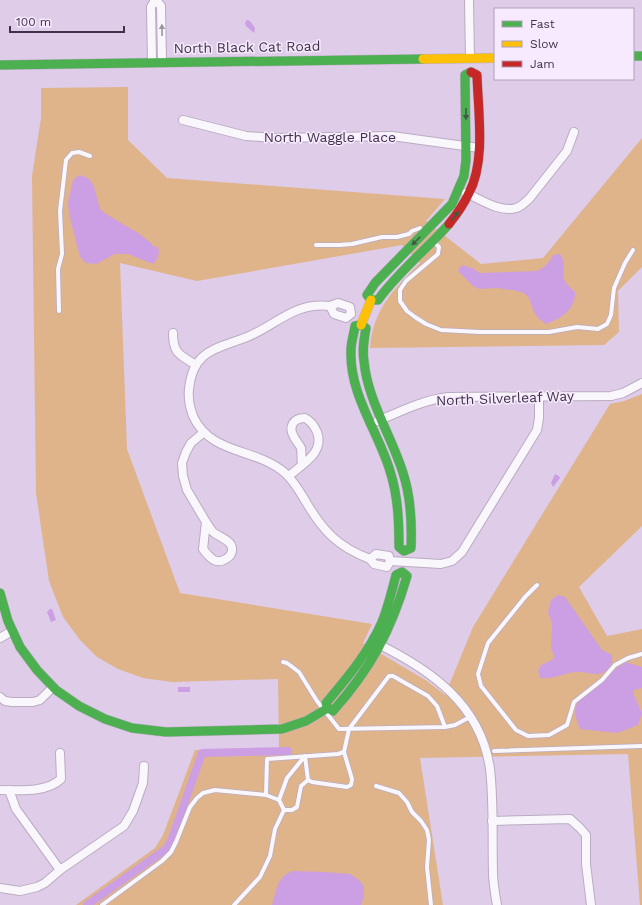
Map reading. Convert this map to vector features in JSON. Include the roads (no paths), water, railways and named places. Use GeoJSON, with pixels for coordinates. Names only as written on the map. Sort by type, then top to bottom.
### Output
{"type":"FeatureCollection","features":[{"type":"Feature","properties":{"kind":"street"},"geometry":{"type":"LineString","coordinates":[[152,62],[151,7],[156,0],[161,6],[162,62]]}},
{"type":"Feature","properties":{"kind":"street"},"geometry":{"type":"LineString","coordinates":[[469,0],[471,72]]}},
{"type":"Feature","properties":{"kind":"street","name":"North Black Cat Road"},"geometry":{"type":"LineString","coordinates":[[0,65],[494,58]]}},
{"type":"Feature","properties":{"kind":"street"},"geometry":{"type":"LineString","coordinates":[[371,300],[367,295],[375,283],[452,204],[459,190],[464,176],[466,146],[465,75],[471,72]]}},
{"type":"Feature","properties":{"kind":"street"},"geometry":{"type":"LineString","coordinates":[[371,300],[378,300],[386,289],[446,227],[460,210],[469,194],[476,178],[479,148],[477,75],[471,72]]}},
{"type":"Feature","properties":{"kind":"street","name":"North Waggle Place"},"geometry":{"type":"LineString","coordinates":[[183,120],[246,136],[275,138],[392,136],[479,148]]}},
{"type":"Feature","properties":{"kind":"street"},"geometry":{"type":"LineString","coordinates":[[459,190],[504,209],[517,208],[521,206],[529,199],[567,151],[574,132]]}},
{"type":"Feature","properties":{"kind":"street"},"geometry":{"type":"LineString","coordinates":[[326,709],[333,711],[368,670],[391,627],[401,602],[407,576],[403,567],[404,551],[399,546],[398,517],[392,477],[359,395],[352,364],[351,350],[355,326],[362,321],[371,300]]}},
{"type":"Feature","properties":{"kind":"street"},"geometry":{"type":"LineString","coordinates":[[404,551],[411,548],[410,502],[404,474],[365,373],[363,349],[366,328],[362,321],[351,314],[350,307],[338,303],[330,306],[323,305],[298,309],[252,335],[213,349],[196,365],[190,377],[188,394],[190,409],[197,426],[203,433],[220,444],[277,466],[289,476],[297,486],[317,521],[335,540],[348,549],[370,559],[376,554],[389,556],[390,562],[403,567],[441,564],[452,561],[462,552],[537,430],[539,418],[539,396]]}},
{"type":"Feature","properties":{"kind":"street"},"geometry":{"type":"LineString","coordinates":[[173,333],[173,346],[180,355],[196,365]]}},
{"type":"Feature","properties":{"kind":"street","name":"North Silverleaf Way"},"geometry":{"type":"LineString","coordinates":[[371,424],[426,401],[448,397],[611,396],[623,393],[642,383]]}},
{"type":"Feature","properties":{"kind":"street"},"geometry":{"type":"LineString","coordinates":[[289,476],[311,457],[316,451],[318,445],[318,433],[312,422],[305,418],[297,419],[291,426],[293,437],[301,450],[302,464]]}},
{"type":"Feature","properties":{"kind":"street"},"geometry":{"type":"LineString","coordinates":[[203,433],[191,443],[186,452],[182,463],[183,476],[187,490],[212,531],[229,542],[232,548],[230,556],[226,560],[214,560],[203,549],[206,522]]}},
{"type":"Feature","properties":{"kind":"street"},"geometry":{"type":"LineString","coordinates":[[326,709],[326,703],[372,641],[382,622],[396,575],[403,567]]}},
{"type":"Feature","properties":{"kind":"street"},"geometry":{"type":"LineString","coordinates":[[0,593],[2,604],[12,631],[33,666],[53,687],[84,710],[108,721],[139,729],[161,732],[282,729],[296,726],[312,719],[326,709]]}},
{"type":"Feature","properties":{"kind":"street"},"geometry":{"type":"LineString","coordinates":[[0,638],[12,631]]}},
{"type":"Feature","properties":{"kind":"street"},"geometry":{"type":"LineString","coordinates":[[372,641],[434,677],[454,695],[470,716],[480,735],[488,758],[491,780],[493,874],[497,905]]}},
{"type":"Feature","properties":{"kind":"street"},"geometry":{"type":"LineString","coordinates":[[0,696],[5,701],[33,702],[40,700],[53,687]]}},
{"type":"Feature","properties":{"kind":"street"},"geometry":{"type":"LineString","coordinates":[[0,790],[39,788],[56,784],[61,779],[60,753]]}},
{"type":"Feature","properties":{"kind":"street"},"geometry":{"type":"LineString","coordinates":[[0,888],[20,891],[29,890],[45,883],[60,870],[124,826],[134,811],[143,783],[144,766]]}},
{"type":"Feature","properties":{"kind":"street"},"geometry":{"type":"LineString","coordinates":[[9,790],[16,809],[60,870]]}},
{"type":"Feature","properties":{"kind":"street"},"geometry":{"type":"LineString","coordinates":[[492,821],[570,819],[586,835],[586,864],[591,905]]}},
{"type":"Feature","properties":{"kind":"lane"},"geometry":{"type":"LineString","coordinates":[[59,311],[58,269],[62,254],[60,211],[66,160],[72,153],[79,152],[90,156]]}},
{"type":"Feature","properties":{"kind":"lane"},"geometry":{"type":"LineString","coordinates":[[316,245],[352,244],[382,237],[397,237],[409,234],[420,228]]}},
{"type":"Feature","properties":{"kind":"lane"},"geometry":{"type":"LineString","coordinates":[[437,245],[439,248],[438,254],[406,281],[400,290],[400,301],[407,311],[415,317],[426,324],[441,330],[480,332],[549,332],[577,327],[598,329],[607,324],[611,315],[614,288],[625,263],[633,250]]}},
{"type":"Feature","properties":{"kind":"lane"},"geometry":{"type":"LineString","coordinates":[[537,585],[525,597],[488,643],[478,674],[480,686],[516,730],[528,736],[549,735],[567,726],[574,702],[602,680],[615,665],[628,658],[642,654]]}},
{"type":"Feature","properties":{"kind":"lane"},"geometry":{"type":"LineString","coordinates":[[283,662],[287,662],[299,672],[340,729],[445,727],[455,725],[470,716]]}},
{"type":"Feature","properties":{"kind":"lane"},"geometry":{"type":"LineString","coordinates":[[308,780],[312,782],[347,787],[351,785],[352,779],[344,752],[349,729],[389,676],[393,676],[428,696],[437,706],[445,727]]}},
{"type":"Feature","properties":{"kind":"lane"},"geometry":{"type":"LineString","coordinates":[[494,751],[642,746]]}},
{"type":"Feature","properties":{"kind":"lane"},"geometry":{"type":"LineString","coordinates":[[266,795],[267,759],[338,754],[344,752]]}},
{"type":"Feature","properties":{"kind":"lane"},"geometry":{"type":"LineString","coordinates":[[305,756],[308,780]]}},
{"type":"Feature","properties":{"kind":"lane"},"geometry":{"type":"LineString","coordinates":[[279,800],[286,778],[305,756]]}},
{"type":"Feature","properties":{"kind":"lane"},"geometry":{"type":"LineString","coordinates":[[284,810],[292,810],[297,807],[301,786],[308,780]]}},
{"type":"Feature","properties":{"kind":"lane"},"geometry":{"type":"LineString","coordinates":[[376,786],[399,793],[427,830],[429,840],[427,867],[431,905]]}},
{"type":"Feature","properties":{"kind":"lane"},"geometry":{"type":"LineString","coordinates":[[102,905],[162,861],[171,852],[190,807],[203,793],[215,790],[266,795],[279,800],[284,810]]}},
{"type":"Feature","properties":{"kind":"lane"},"geometry":{"type":"LineString","coordinates":[[234,905],[260,877],[270,856],[275,829],[284,810]]}},
{"type":"Feature","properties":{"kind":"waterway"},"geometry":{"type":"LineString","coordinates":[[87,905],[166,849],[171,841],[202,753],[288,751]]}}]}
